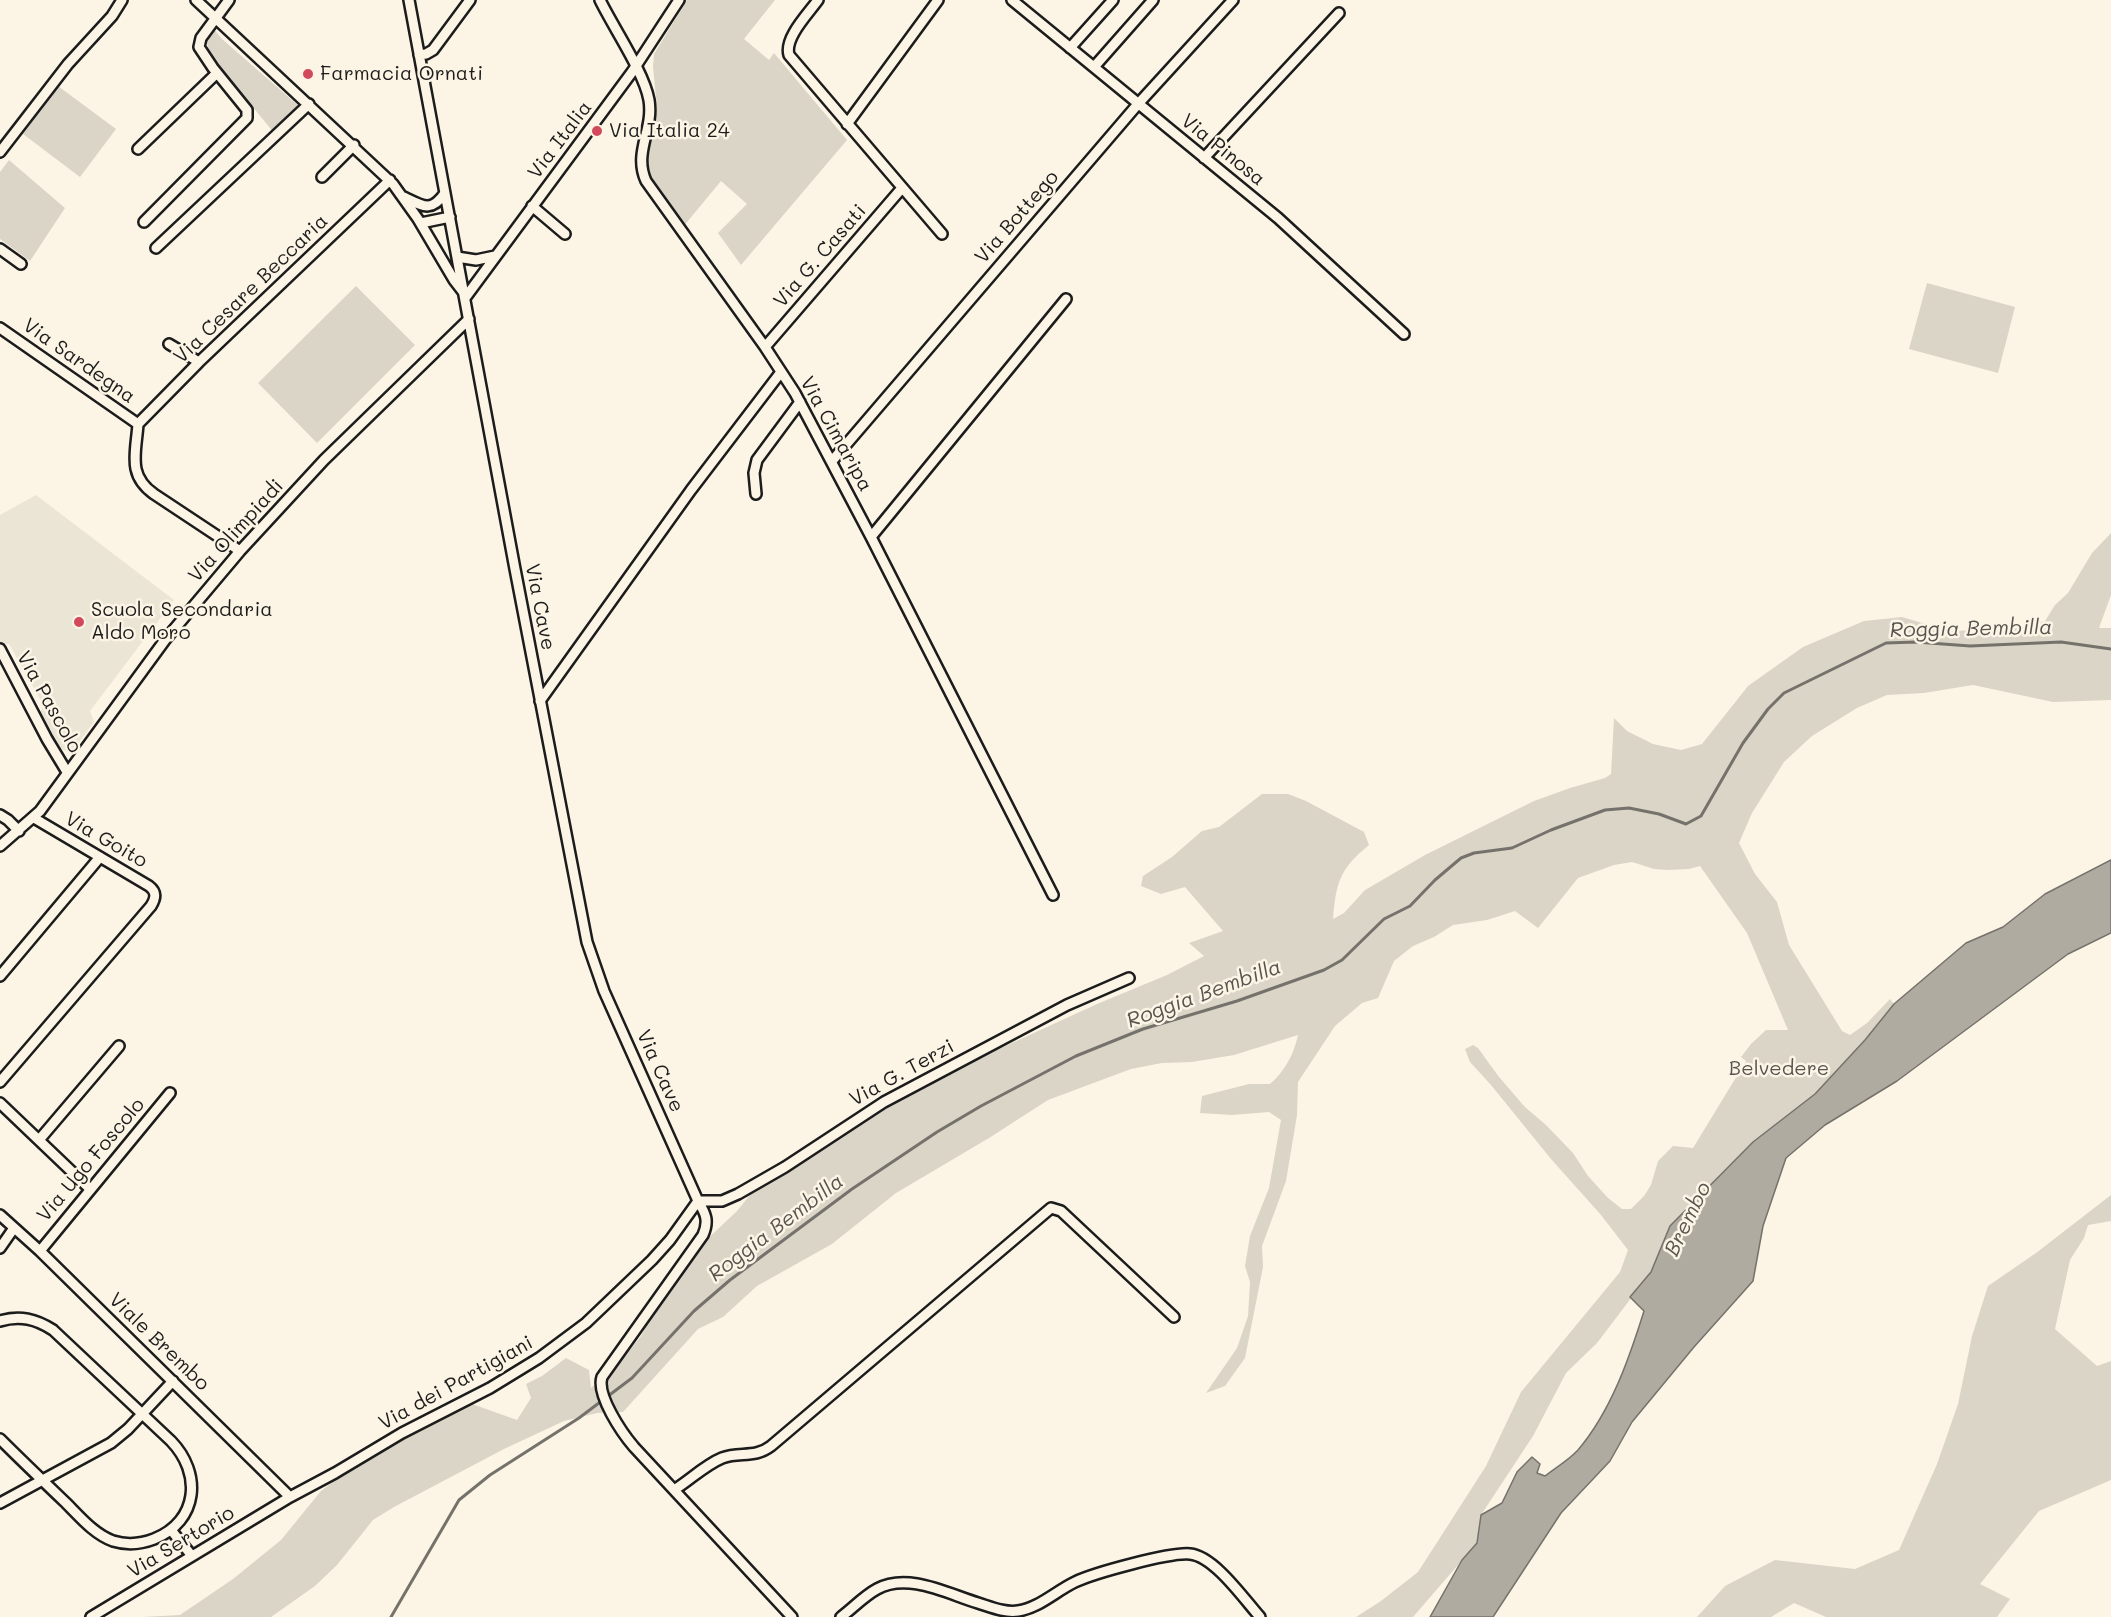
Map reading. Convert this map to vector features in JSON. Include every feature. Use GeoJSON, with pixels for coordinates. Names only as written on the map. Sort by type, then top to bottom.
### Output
{"type":"FeatureCollection","features":[{"type":"Feature","properties":{"kind":"street"},"geometry":{"type":"LineString","coordinates":[[0,152],[68,64],[112,16],[122,0]]}},
{"type":"Feature","properties":{"kind":"street"},"geometry":{"type":"LineString","coordinates":[[196,0],[390,180],[421,224],[465,296]]}},
{"type":"Feature","properties":{"kind":"street"},"geometry":{"type":"LineString","coordinates":[[144,222],[248,118],[246,108],[202,53],[199,43],[229,0]]}},
{"type":"Feature","properties":{"kind":"street","name":"Via Cave"},"geometry":{"type":"LineString","coordinates":[[409,0],[540,701],[594,967],[698,1201],[707,1216],[704,1232],[602,1377],[600,1385],[605,1399],[628,1440],[674,1490]]}},
{"type":"Feature","properties":{"kind":"street"},"geometry":{"type":"LineString","coordinates":[[419,55],[429,53],[435,48],[470,0]]}},
{"type":"Feature","properties":{"kind":"street","name":"Via Italia"},"geometry":{"type":"LineString","coordinates":[[465,296],[636,67],[679,0]]}},
{"type":"Feature","properties":{"kind":"street"},"geometry":{"type":"LineString","coordinates":[[818,0],[792,37],[788,50],[791,57],[942,234]]}},
{"type":"Feature","properties":{"kind":"street"},"geometry":{"type":"LineString","coordinates":[[847,124],[938,0]]}},
{"type":"Feature","properties":{"kind":"street","name":"Via Pinosa"},"geometry":{"type":"LineString","coordinates":[[1012,0],[1283,223],[1404,334]]}},
{"type":"Feature","properties":{"kind":"street"},"geometry":{"type":"LineString","coordinates":[[1071,48],[1113,0]]}},
{"type":"Feature","properties":{"kind":"street"},"geometry":{"type":"LineString","coordinates":[[1094,67],[1153,0]]}},
{"type":"Feature","properties":{"kind":"street","name":"Via Bottego"},"geometry":{"type":"LineString","coordinates":[[832,461],[1138,104],[1233,0]]}},
{"type":"Feature","properties":{"kind":"street","name":"Via Cimaripa"},"geometry":{"type":"LineString","coordinates":[[604,3],[645,85],[650,106],[649,124],[641,155],[645,178],[765,347],[800,402],[1053,895]]}},
{"type":"Feature","properties":{"kind":"street"},"geometry":{"type":"LineString","coordinates":[[1204,158],[1339,14]]}},
{"type":"Feature","properties":{"kind":"street"},"geometry":{"type":"LineString","coordinates":[[138,149],[217,73]]}},
{"type":"Feature","properties":{"kind":"street"},"geometry":{"type":"LineString","coordinates":[[156,248],[309,104]]}},
{"type":"Feature","properties":{"kind":"street"},"geometry":{"type":"LineString","coordinates":[[322,177],[354,145]]}},
{"type":"Feature","properties":{"kind":"street","name":"Via Cesare Beccaria"},"geometry":{"type":"LineString","coordinates":[[138,424],[199,362],[390,180]]}},
{"type":"Feature","properties":{"kind":"street","name":"Via G. Casati"},"geometry":{"type":"LineString","coordinates":[[765,347],[902,188]]}},
{"type":"Feature","properties":{"kind":"street"},"geometry":{"type":"LineString","coordinates":[[402,196],[420,205],[430,206],[438,202],[444,193]]}},
{"type":"Feature","properties":{"kind":"street"},"geometry":{"type":"LineString","coordinates":[[532,206],[565,234]]}},
{"type":"Feature","properties":{"kind":"street"},"geometry":{"type":"LineString","coordinates":[[421,224],[450,218]]}},
{"type":"Feature","properties":{"kind":"street"},"geometry":{"type":"LineString","coordinates":[[0,249],[21,264]]}},
{"type":"Feature","properties":{"kind":"street"},"geometry":{"type":"LineString","coordinates":[[457,257],[477,260],[495,256]]}},
{"type":"Feature","properties":{"kind":"street"},"geometry":{"type":"LineString","coordinates":[[871,537],[1066,299]]}},
{"type":"Feature","properties":{"kind":"street","name":"Via Olimpiadi"},"geometry":{"type":"LineString","coordinates":[[0,846],[34,818],[165,640],[240,551],[324,460],[469,319]]}},
{"type":"Feature","properties":{"kind":"street","name":"Via Sardegna"},"geometry":{"type":"LineString","coordinates":[[0,328],[138,424],[135,467],[141,484],[240,551]]}},
{"type":"Feature","properties":{"kind":"street"},"geometry":{"type":"LineString","coordinates":[[168,344],[199,362]]}},
{"type":"Feature","properties":{"kind":"street"},"geometry":{"type":"LineString","coordinates":[[540,701],[691,490],[782,372]]}},
{"type":"Feature","properties":{"kind":"street"},"geometry":{"type":"LineString","coordinates":[[756,494],[754,473],[757,460],[800,402]]}},
{"type":"Feature","properties":{"kind":"street","name":"Via Pascolo"},"geometry":{"type":"LineString","coordinates":[[0,650],[3,662],[68,772]]}},
{"type":"Feature","properties":{"kind":"street"},"geometry":{"type":"LineString","coordinates":[[0,815],[19,831]]}},
{"type":"Feature","properties":{"kind":"street","name":"Via Goito"},"geometry":{"type":"LineString","coordinates":[[0,1082],[151,906],[155,897],[151,888],[34,818]]}},
{"type":"Feature","properties":{"kind":"street"},"geometry":{"type":"LineString","coordinates":[[0,976],[100,857]]}},
{"type":"Feature","properties":{"kind":"street","name":"Via G. Terzi"},"geometry":{"type":"LineString","coordinates":[[698,1201],[722,1201],[738,1194],[786,1167],[884,1102],[1067,1005],[1129,978]]}},
{"type":"Feature","properties":{"kind":"street"},"geometry":{"type":"LineString","coordinates":[[39,1140],[119,1046]]}},
{"type":"Feature","properties":{"kind":"street","name":"Via Ugo Foscolo"},"geometry":{"type":"LineString","coordinates":[[40,1251],[170,1093]]}},
{"type":"Feature","properties":{"kind":"street"},"geometry":{"type":"LineString","coordinates":[[0,1103],[90,1189]]}},
{"type":"Feature","properties":{"kind":"street","name":"Via dei Partigiani"},"geometry":{"type":"LineString","coordinates":[[290,1497],[402,1433],[508,1378],[561,1343],[591,1319],[657,1255],[698,1201]]}},
{"type":"Feature","properties":{"kind":"street"},"geometry":{"type":"LineString","coordinates":[[792,1617],[674,1490],[723,1458],[755,1454],[769,1448],[1051,1208],[1061,1211],[1174,1317]]}},
{"type":"Feature","properties":{"kind":"street","name":"Viale Brembo"},"geometry":{"type":"LineString","coordinates":[[0,1215],[40,1251],[290,1497]]}},
{"type":"Feature","properties":{"kind":"street"},"geometry":{"type":"LineString","coordinates":[[0,1248],[15,1228]]}},
{"type":"Feature","properties":{"kind":"street"},"geometry":{"type":"LineString","coordinates":[[0,1321],[25,1318],[49,1328],[142,1414],[180,1452],[190,1474],[191,1492],[188,1507],[181,1520],[171,1530],[145,1542],[113,1541],[93,1528],[0,1439]]}},
{"type":"Feature","properties":{"kind":"street"},"geometry":{"type":"LineString","coordinates":[[0,1503],[111,1443],[128,1429],[173,1381]]}},
{"type":"Feature","properties":{"kind":"street","name":"Via Sertorio"},"geometry":{"type":"LineString","coordinates":[[91,1617],[290,1497]]}},
{"type":"Feature","properties":{"kind":"street"},"geometry":{"type":"LineString","coordinates":[[171,1530],[192,1556]]}},
{"type":"Feature","properties":{"kind":"street"},"geometry":{"type":"LineString","coordinates":[[842,1617],[876,1589],[901,1582],[923,1586],[999,1610],[1017,1611],[1034,1605],[1088,1577],[1144,1562],[1186,1554],[1200,1557],[1215,1568],[1260,1617]]}},
{"type":"Feature","properties":{"kind":"shaded area","name":"Scuola Secondaria Aldo Moro"},"geometry":{"type":"Polygon","coordinates":[[[36,495],[174,600],[90,711],[94,722],[76,746],[68,752],[60,748],[39,714],[44,706],[9,644],[0,644],[0,515],[36,495]]]}},
{"type":"Feature","properties":{"kind":"green space"},"geometry":{"type":"Polygon","coordinates":[[[687,0],[775,0],[744,39],[769,60],[774,53],[847,140],[741,265],[718,233],[747,204],[721,181],[683,227],[646,174],[646,158],[657,107],[654,54],[687,0]]]}},
{"type":"Feature","properties":{"kind":"green space"},"geometry":{"type":"Polygon","coordinates":[[[213,28],[222,39],[300,107],[274,133],[208,52],[207,39],[213,28]]]}},
{"type":"Feature","properties":{"kind":"green space"},"geometry":{"type":"Polygon","coordinates":[[[58,86],[116,129],[80,177],[23,134],[58,86]]]}},
{"type":"Feature","properties":{"kind":"green space"},"geometry":{"type":"Polygon","coordinates":[[[9,160],[65,208],[30,261],[0,239],[0,172],[9,160]]]}},
{"type":"Feature","properties":{"kind":"green space"},"geometry":{"type":"Polygon","coordinates":[[[1927,283],[2015,307],[1998,373],[1909,349],[1927,283]]]}},
{"type":"Feature","properties":{"kind":"green space"},"geometry":{"type":"Polygon","coordinates":[[[356,286],[415,345],[317,443],[258,383],[356,286]]]}},
{"type":"Feature","properties":{"kind":"green space","name":"Belvedere"},"geometry":{"type":"Polygon","coordinates":[[[2111,533],[2111,595],[2099,628],[2111,628],[2111,700],[2053,702],[1973,685],[1924,693],[1887,695],[1857,708],[1812,736],[1784,762],[1752,813],[1739,843],[1755,874],[1777,902],[1789,945],[1842,1031],[1850,1035],[1867,1023],[1890,999],[1894,1004],[1865,1040],[1815,1094],[1753,1142],[1670,1226],[1651,1272],[1597,1343],[1566,1373],[1533,1436],[1481,1515],[1477,1543],[1413,1617],[1356,1617],[1418,1572],[1486,1466],[1521,1392],[1620,1272],[1628,1250],[1601,1215],[1470,1062],[1465,1049],[1473,1045],[1478,1048],[1525,1107],[1573,1153],[1588,1176],[1608,1198],[1622,1209],[1631,1209],[1651,1185],[1658,1161],[1673,1146],[1693,1148],[1746,1061],[1741,1057],[1751,1044],[1766,1030],[1788,1030],[1747,933],[1700,866],[1668,870],[1654,869],[1632,862],[1614,865],[1578,878],[1538,928],[1515,911],[1487,920],[1453,925],[1413,946],[1394,961],[1378,998],[1362,1003],[1335,1026],[1298,1082],[1297,1115],[1286,1181],[1262,1246],[1263,1267],[1245,1358],[1225,1386],[1206,1393],[1237,1348],[1248,1316],[1250,1282],[1245,1266],[1250,1236],[1269,1188],[1281,1120],[1269,1112],[1232,1115],[1200,1113],[1202,1096],[1249,1084],[1270,1084],[1288,1062],[1298,1035],[1234,1055],[1131,1069],[1048,1100],[896,1193],[832,1244],[757,1286],[723,1317],[698,1329],[623,1412],[597,1413],[564,1421],[504,1449],[394,1507],[373,1520],[337,1565],[315,1586],[271,1617],[143,1617],[180,1615],[233,1579],[281,1540],[321,1491],[355,1465],[394,1441],[472,1404],[517,1420],[531,1398],[526,1384],[542,1376],[566,1358],[589,1370],[591,1388],[621,1361],[641,1336],[673,1279],[701,1245],[737,1211],[754,1190],[884,1107],[999,1049],[1167,975],[1204,956],[1189,943],[1223,931],[1185,887],[1161,894],[1141,886],[1143,876],[1172,857],[1202,831],[1219,827],[1262,794],[1288,794],[1364,832],[1369,845],[1351,862],[1341,878],[1333,919],[1344,913],[1365,890],[1425,855],[1534,801],[1611,774],[1614,718],[1627,731],[1653,744],[1681,750],[1702,744],[1748,686],[1803,647],[1864,621],[1902,617],[1949,631],[2014,629],[2045,621],[2055,605],[2068,593],[2092,553],[2111,533]]]}},
{"type":"Feature","properties":{"kind":"green space"},"geometry":{"type":"Polygon","coordinates":[[[2111,1195],[2111,1221],[2088,1225],[2084,1238],[2070,1260],[2055,1329],[2097,1366],[2111,1361],[2111,1480],[2039,1511],[1980,1584],[2010,1599],[1997,1617],[1826,1617],[1794,1603],[1771,1617],[1697,1617],[1725,1586],[1775,1560],[1855,1569],[1899,1550],[1937,1464],[1958,1404],[1972,1336],[1988,1286],[2036,1253],[2111,1195]]]}},
{"type":"Feature","properties":{"kind":"water","name":"Brembo"},"geometry":{"type":"Polygon","coordinates":[[[2111,860],[2111,933],[2068,954],[1897,1081],[1825,1125],[1786,1158],[1763,1226],[1753,1281],[1632,1422],[1610,1461],[1561,1513],[1493,1617],[1430,1617],[1462,1560],[1477,1543],[1481,1515],[1502,1503],[1517,1472],[1532,1457],[1540,1464],[1537,1473],[1545,1476],[1578,1450],[1600,1419],[1618,1384],[1644,1311],[1630,1297],[1651,1272],[1670,1226],[1753,1142],[1815,1094],[1865,1040],[1894,1004],[1966,943],[2003,927],[2045,894],[2111,860]]]}},
{"type":"Feature","properties":{"kind":"waterway","name":"Roggia Bembilla"},"geometry":{"type":"LineString","coordinates":[[391,1617],[459,1500],[490,1475],[579,1418],[632,1378],[694,1311],[730,1280],[852,1189],[937,1132],[981,1106],[1076,1056],[1143,1029],[1237,1001],[1324,970],[1342,960],[1384,919],[1410,906],[1461,858],[1474,853],[1512,848],[1551,830],[1605,810],[1629,808],[1659,814],[1686,824],[1701,816],[1743,743],[1768,709],[1784,693],[1886,643],[1916,642],[1970,646],[2061,642],[2111,649]]}},
{"type":"Feature","properties":{"kind":"place","name":"Farmacia Ornati"},"geometry":{"type":"Point","coordinates":[308,74]}},
{"type":"Feature","properties":{"kind":"place","name":"Via Italia 24"},"geometry":{"type":"Point","coordinates":[597,131]}},
{"type":"Feature","properties":{"kind":"place","name":"Scuola Secondaria Aldo Moro"},"geometry":{"type":"Point","coordinates":[79,622]}}]}
